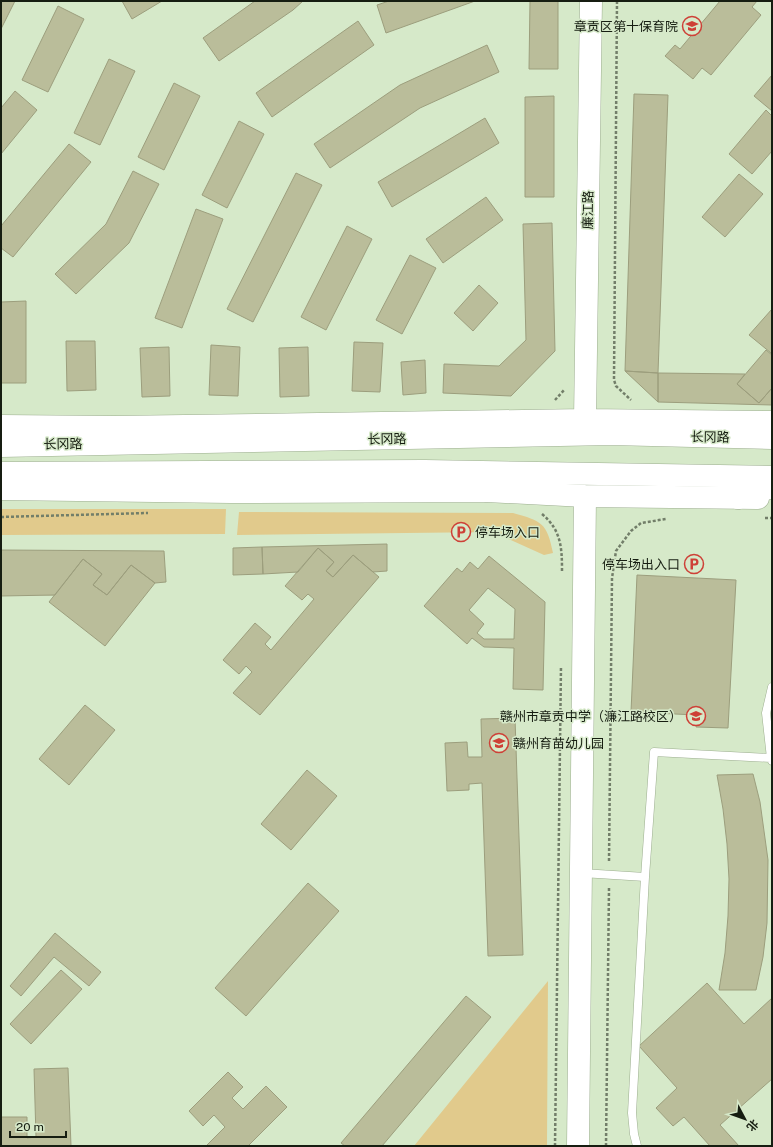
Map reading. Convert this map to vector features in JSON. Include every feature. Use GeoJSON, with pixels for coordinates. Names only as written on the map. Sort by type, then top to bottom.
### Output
{"type":"FeatureCollection","features":[{"type":"Feature","properties":{"kind":"street","name":"廉江路"},"geometry":{"type":"LineString","coordinates":[[585,420],[591,1]]}},
{"type":"Feature","properties":{"kind":"street"},"geometry":{"type":"LineString","coordinates":[[1,426],[114,427],[585,420],[772,422]]}},
{"type":"Feature","properties":{"kind":"street"},"geometry":{"type":"LineString","coordinates":[[415,438],[487,421]]}},
{"type":"Feature","properties":{"kind":"street","name":"长冈路"},"geometry":{"type":"LineString","coordinates":[[1,446],[611,434],[772,438]]}},
{"type":"Feature","properties":{"kind":"street"},"geometry":{"type":"LineString","coordinates":[[1,473],[425,471],[772,477]]}},
{"type":"Feature","properties":{"kind":"street"},"geometry":{"type":"LineString","coordinates":[[425,471],[487,491]]}},
{"type":"Feature","properties":{"kind":"street"},"geometry":{"type":"LineString","coordinates":[[738,498],[772,487]]}},
{"type":"Feature","properties":{"kind":"street"},"geometry":{"type":"LineString","coordinates":[[1,489],[231,492],[487,491],[585,496],[738,498],[768,508]]}},
{"type":"Feature","properties":{"kind":"street"},"geometry":{"type":"LineString","coordinates":[[578,1146],[585,496]]}},
{"type":"Feature","properties":{"kind":"lane"},"geometry":{"type":"LineString","coordinates":[[637,1146],[632,1113],[645,877],[654,752],[772,759],[766,713],[772,687]]}},
{"type":"Feature","properties":{"kind":"lane"},"geometry":{"type":"LineString","coordinates":[[581,873],[645,877]]}},
{"type":"Feature","properties":{"kind":"path"},"geometry":{"type":"LineString","coordinates":[[617,1],[614,380],[616,386],[622,393],[633,402]]}},
{"type":"Feature","properties":{"kind":"path"},"geometry":{"type":"LineString","coordinates":[[551,404],[566,388]]}},
{"type":"Feature","properties":{"kind":"path"},"geometry":{"type":"LineString","coordinates":[[768,508],[772,518]]}},
{"type":"Feature","properties":{"kind":"path"},"geometry":{"type":"LineString","coordinates":[[1,516],[151,513]]}},
{"type":"Feature","properties":{"kind":"path"},"geometry":{"type":"LineString","coordinates":[[541,514],[551,522],[560,540],[562,572]]}},
{"type":"Feature","properties":{"kind":"path"},"geometry":{"type":"LineString","coordinates":[[606,1146],[612,578],[616,551],[623,541],[641,523],[653,520],[674,519]]}},
{"type":"Feature","properties":{"kind":"path"},"geometry":{"type":"LineString","coordinates":[[555,1146],[561,659]]}},
{"type":"Feature","properties":{"kind":"shaded area"},"geometry":{"type":"Polygon","coordinates":[[[1,509],[226,509],[225,534],[1,535],[1,509]]]}},
{"type":"Feature","properties":{"kind":"shaded area"},"geometry":{"type":"Polygon","coordinates":[[[239,512],[513,513],[531,518],[542,525],[548,535],[553,553],[544,555],[493,532],[237,535],[239,512]]]}},
{"type":"Feature","properties":{"kind":"shaded area"},"geometry":{"type":"Polygon","coordinates":[[[548,981],[547,1146],[414,1146],[548,981]]]}},
{"type":"Feature","properties":{"kind":"building"},"geometry":{"type":"Polygon","coordinates":[[[1,1],[15,1],[1,29],[1,1]]]}},
{"type":"Feature","properties":{"kind":"building"},"geometry":{"type":"Polygon","coordinates":[[[122,1],[162,1],[132,19],[122,1]]]}},
{"type":"Feature","properties":{"kind":"building"},"geometry":{"type":"Polygon","coordinates":[[[255,1],[303,1],[293,10],[219,61],[203,38],[255,1]]]}},
{"type":"Feature","properties":{"kind":"building"},"geometry":{"type":"Polygon","coordinates":[[[389,1],[475,1],[386,33],[377,5],[389,1]]]}},
{"type":"Feature","properties":{"kind":"building"},"geometry":{"type":"Polygon","coordinates":[[[530,1],[558,1],[558,69],[529,69],[530,1]]]}},
{"type":"Feature","properties":{"kind":"building"},"geometry":{"type":"Polygon","coordinates":[[[720,1],[757,1],[752,7],[761,15],[711,75],[702,68],[693,79],[665,56],[675,45],[680,49],[720,1]]]}},
{"type":"Feature","properties":{"kind":"building"},"geometry":{"type":"Polygon","coordinates":[[[58,6],[84,19],[48,92],[22,80],[58,6]]]}},
{"type":"Feature","properties":{"kind":"building"},"geometry":{"type":"Polygon","coordinates":[[[358,21],[374,45],[272,117],[256,93],[358,21]]]}},
{"type":"Feature","properties":{"kind":"building"},"geometry":{"type":"Polygon","coordinates":[[[487,45],[499,72],[420,108],[330,168],[314,144],[400,85],[487,45]]]}},
{"type":"Feature","properties":{"kind":"building"},"geometry":{"type":"Polygon","coordinates":[[[109,59],[135,71],[100,145],[74,133],[109,59]]]}},
{"type":"Feature","properties":{"kind":"building"},"geometry":{"type":"Polygon","coordinates":[[[772,75],[772,111],[754,96],[772,75]]]}},
{"type":"Feature","properties":{"kind":"building"},"geometry":{"type":"Polygon","coordinates":[[[174,83],[200,96],[164,170],[138,157],[174,83]]]}},
{"type":"Feature","properties":{"kind":"building"},"geometry":{"type":"Polygon","coordinates":[[[15,91],[37,110],[1,154],[1,108],[15,91]]]}},
{"type":"Feature","properties":{"kind":"building"},"geometry":{"type":"Polygon","coordinates":[[[634,94],[668,95],[658,373],[625,371],[634,94]]]}},
{"type":"Feature","properties":{"kind":"building"},"geometry":{"type":"Polygon","coordinates":[[[554,96],[554,197],[525,197],[525,97],[554,96]]]}},
{"type":"Feature","properties":{"kind":"building"},"geometry":{"type":"Polygon","coordinates":[[[766,110],[772,116],[772,151],[752,174],[729,154],[766,110]]]}},
{"type":"Feature","properties":{"kind":"building"},"geometry":{"type":"Polygon","coordinates":[[[485,118],[499,143],[392,207],[378,182],[485,118]]]}},
{"type":"Feature","properties":{"kind":"building"},"geometry":{"type":"Polygon","coordinates":[[[239,121],[264,134],[227,208],[202,195],[239,121]]]}},
{"type":"Feature","properties":{"kind":"building"},"geometry":{"type":"Polygon","coordinates":[[[69,144],[91,162],[13,257],[1,248],[1,226],[69,144]]]}},
{"type":"Feature","properties":{"kind":"building"},"geometry":{"type":"Polygon","coordinates":[[[133,171],[159,184],[129,243],[76,294],[55,274],[106,224],[133,171]]]}},
{"type":"Feature","properties":{"kind":"building"},"geometry":{"type":"Polygon","coordinates":[[[296,173],[322,185],[253,322],[227,309],[296,173]]]}},
{"type":"Feature","properties":{"kind":"building"},"geometry":{"type":"Polygon","coordinates":[[[739,174],[763,194],[725,237],[702,217],[739,174]]]}},
{"type":"Feature","properties":{"kind":"building"},"geometry":{"type":"Polygon","coordinates":[[[486,197],[503,220],[443,263],[426,239],[486,197]]]}},
{"type":"Feature","properties":{"kind":"building"},"geometry":{"type":"Polygon","coordinates":[[[196,209],[223,219],[182,328],[155,318],[196,209]]]}},
{"type":"Feature","properties":{"kind":"building"},"geometry":{"type":"Polygon","coordinates":[[[552,223],[555,351],[511,396],[443,393],[444,364],[499,366],[526,340],[523,224],[552,223]]]}},
{"type":"Feature","properties":{"kind":"building"},"geometry":{"type":"Polygon","coordinates":[[[347,226],[372,239],[326,330],[301,317],[347,226]]]}},
{"type":"Feature","properties":{"kind":"building"},"geometry":{"type":"Polygon","coordinates":[[[410,255],[436,268],[402,334],[376,320],[410,255]]]}},
{"type":"Feature","properties":{"kind":"building"},"geometry":{"type":"Polygon","coordinates":[[[479,285],[498,303],[473,331],[454,313],[479,285]]]}},
{"type":"Feature","properties":{"kind":"building"},"geometry":{"type":"Polygon","coordinates":[[[26,301],[26,383],[1,383],[1,302],[26,301]]]}},
{"type":"Feature","properties":{"kind":"building"},"geometry":{"type":"Polygon","coordinates":[[[772,309],[772,352],[771,353],[749,335],[772,309]]]}},
{"type":"Feature","properties":{"kind":"building"},"geometry":{"type":"Polygon","coordinates":[[[66,341],[95,341],[96,390],[67,391],[66,341]]]}},
{"type":"Feature","properties":{"kind":"building"},"geometry":{"type":"Polygon","coordinates":[[[354,342],[383,343],[380,392],[352,391],[354,342]]]}},
{"type":"Feature","properties":{"kind":"building"},"geometry":{"type":"Polygon","coordinates":[[[211,345],[240,347],[238,396],[209,395],[211,345]]]}},
{"type":"Feature","properties":{"kind":"building"},"geometry":{"type":"Polygon","coordinates":[[[169,347],[170,396],[142,397],[140,348],[169,347]]]}},
{"type":"Feature","properties":{"kind":"building"},"geometry":{"type":"Polygon","coordinates":[[[308,347],[309,396],[280,397],[279,348],[308,347]]]}},
{"type":"Feature","properties":{"kind":"building"},"geometry":{"type":"Polygon","coordinates":[[[766,350],[772,355],[772,388],[759,403],[737,384],[766,350]]]}},
{"type":"Feature","properties":{"kind":"building"},"geometry":{"type":"Polygon","coordinates":[[[425,360],[426,393],[403,395],[401,362],[425,360]]]}},
{"type":"Feature","properties":{"kind":"building"},"geometry":{"type":"Polygon","coordinates":[[[625,371],[658,373],[658,402],[625,371]]]}},
{"type":"Feature","properties":{"kind":"building"},"geometry":{"type":"Polygon","coordinates":[[[658,373],[745,374],[737,384],[759,403],[772,388],[772,405],[658,402],[658,373]]]}},
{"type":"Feature","properties":{"kind":"building"},"geometry":{"type":"Polygon","coordinates":[[[387,544],[387,571],[373,572],[353,555],[333,577],[326,571],[334,562],[318,548],[298,572],[263,574],[262,547],[387,544]]]}},
{"type":"Feature","properties":{"kind":"building"},"geometry":{"type":"Polygon","coordinates":[[[262,547],[263,574],[233,575],[233,548],[262,547]]]}},
{"type":"Feature","properties":{"kind":"building"},"geometry":{"type":"Polygon","coordinates":[[[318,548],[334,562],[326,571],[333,577],[353,555],[379,577],[260,715],[233,693],[252,672],[246,666],[239,674],[223,660],[255,623],[271,637],[265,644],[271,650],[314,599],[308,594],[302,600],[285,586],[318,548]]]}},
{"type":"Feature","properties":{"kind":"building"},"geometry":{"type":"Polygon","coordinates":[[[1,550],[164,551],[166,582],[155,583],[131,565],[107,595],[93,585],[102,574],[83,559],[55,595],[1,596],[1,550]]]}},
{"type":"Feature","properties":{"kind":"building"},"geometry":{"type":"Polygon","coordinates":[[[489,556],[545,602],[543,690],[513,689],[514,648],[484,647],[472,638],[467,644],[424,606],[457,568],[462,572],[470,562],[478,569],[489,556]],[[488,588],[469,610],[484,624],[477,633],[484,639],[514,639],[515,609],[488,588]]]}},
{"type":"Feature","properties":{"kind":"building"},"geometry":{"type":"Polygon","coordinates":[[[83,559],[102,574],[93,585],[107,595],[131,565],[155,583],[105,646],[49,602],[83,559]]]}},
{"type":"Feature","properties":{"kind":"building"},"geometry":{"type":"Polygon","coordinates":[[[637,575],[736,580],[728,728],[696,727],[697,715],[631,712],[637,575]]]}},
{"type":"Feature","properties":{"kind":"building"},"geometry":{"type":"Polygon","coordinates":[[[85,705],[115,730],[69,785],[39,759],[85,705]]]}},
{"type":"Feature","properties":{"kind":"building"},"geometry":{"type":"Polygon","coordinates":[[[515,718],[523,955],[488,956],[482,783],[469,784],[469,790],[447,791],[445,743],[467,742],[468,757],[482,757],[481,719],[515,718]]]}},
{"type":"Feature","properties":{"kind":"building"},"geometry":{"type":"Polygon","coordinates":[[[307,770],[337,796],[291,850],[261,824],[307,770]]]}},
{"type":"Feature","properties":{"kind":"building"},"geometry":{"type":"Polygon","coordinates":[[[753,774],[760,802],[768,860],[767,923],[763,957],[756,990],[719,990],[725,953],[729,879],[723,809],[717,775],[753,774]]]}},
{"type":"Feature","properties":{"kind":"building"},"geometry":{"type":"Polygon","coordinates":[[[308,883],[339,911],[246,1016],[215,988],[308,883]]]}},
{"type":"Feature","properties":{"kind":"building"},"geometry":{"type":"Polygon","coordinates":[[[55,933],[101,972],[89,986],[54,957],[21,996],[10,986],[55,933]]]}},
{"type":"Feature","properties":{"kind":"building"},"geometry":{"type":"Polygon","coordinates":[[[61,970],[82,989],[31,1044],[10,1024],[61,970]]]}},
{"type":"Feature","properties":{"kind":"building"},"geometry":{"type":"Polygon","coordinates":[[[707,983],[744,1024],[772,998],[772,1079],[720,1125],[739,1146],[710,1146],[684,1117],[673,1126],[656,1108],[677,1088],[639,1046],[707,983]]]}},
{"type":"Feature","properties":{"kind":"building"},"geometry":{"type":"Polygon","coordinates":[[[466,996],[491,1017],[382,1146],[345,1146],[341,1143],[466,996]]]}},
{"type":"Feature","properties":{"kind":"building"},"geometry":{"type":"Polygon","coordinates":[[[68,1068],[71,1146],[1,1146],[1,1117],[27,1117],[27,1138],[36,1137],[34,1069],[68,1068]]]}},
{"type":"Feature","properties":{"kind":"building"},"geometry":{"type":"Polygon","coordinates":[[[228,1072],[243,1087],[232,1098],[243,1109],[266,1086],[287,1107],[248,1146],[206,1146],[225,1127],[214,1115],[203,1126],[189,1111],[228,1072]]]}},
{"type":"Feature","properties":{"kind":"place","name":"章贡区第十保育院"},"geometry":{"type":"Point","coordinates":[692,26]}},
{"type":"Feature","properties":{"kind":"place","name":"停车场入口"},"geometry":{"type":"Point","coordinates":[461,532]}},
{"type":"Feature","properties":{"kind":"place","name":"停车场出入口"},"geometry":{"type":"Point","coordinates":[694,564]}},
{"type":"Feature","properties":{"kind":"place","name":"赣州市章贡中学（濂江路校区）"},"geometry":{"type":"Point","coordinates":[696,716]}},
{"type":"Feature","properties":{"kind":"place","name":"赣州育苗幼儿园"},"geometry":{"type":"Point","coordinates":[499,743]}}]}
